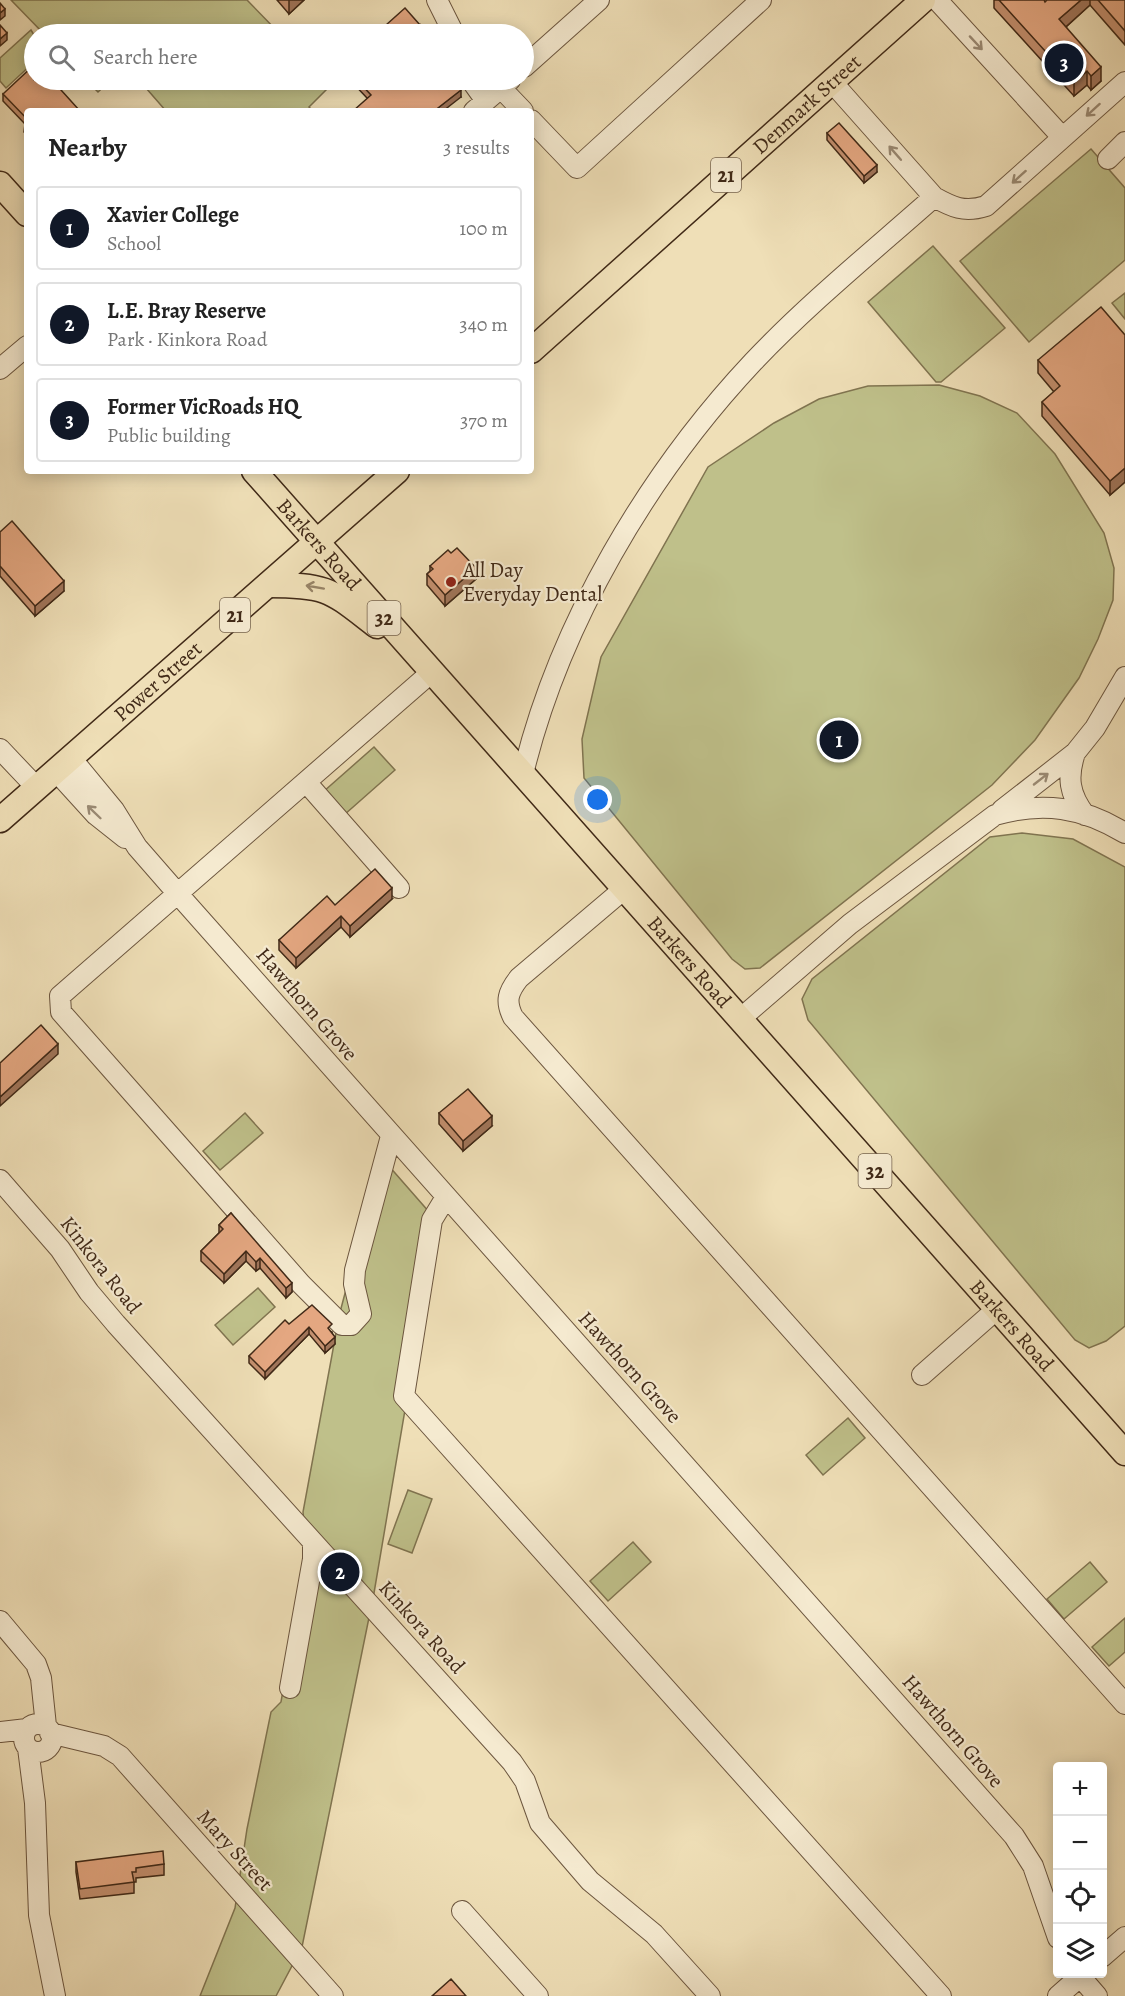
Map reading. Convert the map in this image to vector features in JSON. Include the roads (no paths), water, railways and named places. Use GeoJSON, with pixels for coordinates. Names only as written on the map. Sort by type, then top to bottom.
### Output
{"type":"FeatureCollection","features":[{"type":"Feature","properties":{"kind":"main road","name":"Denmark Street"},"geometry":{"type":"LineString","coordinates":[[534,348],[923,0]]}},
{"type":"Feature","properties":{"kind":"main road"},"geometry":{"type":"LineString","coordinates":[[0,184],[24,211]]}},
{"type":"Feature","properties":{"kind":"main road","name":"Barkers Road"},"geometry":{"type":"LineString","coordinates":[[257,474],[1125,1453]]}},
{"type":"Feature","properties":{"kind":"main road","name":"21"},"geometry":{"type":"LineString","coordinates":[[317,543],[394,474]]}},
{"type":"Feature","properties":{"kind":"main road","name":"Power Street"},"geometry":{"type":"LineString","coordinates":[[0,820],[317,543]]}},
{"type":"Feature","properties":{"kind":"main road"},"geometry":{"type":"LineString","coordinates":[[268,585],[304,585],[324,588],[416,652]]}},
{"type":"Feature","properties":{"kind":"street"},"geometry":{"type":"LineString","coordinates":[[437,0],[449,24]]}},
{"type":"Feature","properties":{"kind":"street"},"geometry":{"type":"LineString","coordinates":[[534,58],[599,0]]}},
{"type":"Feature","properties":{"kind":"street"},"geometry":{"type":"LineString","coordinates":[[534,123],[577,168],[760,0]]}},
{"type":"Feature","properties":{"kind":"street"},"geometry":{"type":"LineString","coordinates":[[937,0],[1062,137]]}},
{"type":"Feature","properties":{"kind":"street"},"geometry":{"type":"LineString","coordinates":[[831,81],[934,197],[956,209],[974,210],[986,206],[1125,82]]}},
{"type":"Feature","properties":{"kind":"street"},"geometry":{"type":"LineString","coordinates":[[493,92],[518,108]]}},
{"type":"Feature","properties":{"kind":"street"},"geometry":{"type":"LineString","coordinates":[[1108,159],[1125,142]]}},
{"type":"Feature","properties":{"kind":"street"},"geometry":{"type":"LineString","coordinates":[[523,774],[544,709],[584,610],[620,542],[679,451],[732,385],[777,338],[934,197]]}},
{"type":"Feature","properties":{"kind":"street"},"geometry":{"type":"LineString","coordinates":[[4,359],[24,348]]}},
{"type":"Feature","properties":{"kind":"street"},"geometry":{"type":"LineString","coordinates":[[391,1136],[355,1270],[354,1284],[362,1314],[351,1325],[342,1325],[301,1284],[61,1012],[60,996],[433,671]]}},
{"type":"Feature","properties":{"kind":"street"},"geometry":{"type":"LineString","coordinates":[[740,1019],[850,924],[1075,753],[1095,728],[1125,677]]}},
{"type":"Feature","properties":{"kind":"street"},"geometry":{"type":"LineString","coordinates":[[0,749],[32,792]]}},
{"type":"Feature","properties":{"kind":"street"},"geometry":{"type":"LineString","coordinates":[[1075,753],[1069,771],[1069,784],[1077,805],[1085,814]]}},
{"type":"Feature","properties":{"kind":"street","name":"Hawthorn Grove"},"geometry":{"type":"LineString","coordinates":[[63,765],[114,810],[137,847],[178,894],[1014,1836],[1033,1866],[1053,1924]]}},
{"type":"Feature","properties":{"kind":"street"},"geometry":{"type":"LineString","coordinates":[[0,766],[32,792]]}},
{"type":"Feature","properties":{"kind":"street"},"geometry":{"type":"LineString","coordinates":[[306,782],[399,888]]}},
{"type":"Feature","properties":{"kind":"street"},"geometry":{"type":"LineString","coordinates":[[995,815],[1021,808],[1043,806],[1085,814],[1125,833]]}},
{"type":"Feature","properties":{"kind":"street"},"geometry":{"type":"LineString","coordinates":[[624,889],[519,978],[507,1000],[513,1017],[1125,1704]]}},
{"type":"Feature","properties":{"kind":"street","name":"Kinkora Road"},"geometry":{"type":"LineString","coordinates":[[0,1180],[60,1249],[89,1292],[116,1324],[512,1762],[525,1781],[535,1815],[540,1823],[590,1881],[654,1934],[710,1996]]}},
{"type":"Feature","properties":{"kind":"street"},"geometry":{"type":"LineString","coordinates":[[446,1197],[432,1220],[404,1396],[941,1996]]}},
{"type":"Feature","properties":{"kind":"street"},"geometry":{"type":"LineString","coordinates":[[922,1375],[997,1309]]}},
{"type":"Feature","properties":{"kind":"street"},"geometry":{"type":"LineString","coordinates":[[290,1688],[312,1564],[313,1542]]}},
{"type":"Feature","properties":{"kind":"street"},"geometry":{"type":"LineString","coordinates":[[0,1621],[36,1664],[42,1686],[34,1803],[39,1915],[55,1996]]}},
{"type":"Feature","properties":{"kind":"street","name":"Mary Street"},"geometry":{"type":"LineString","coordinates":[[0,1734],[96,1744],[120,1756],[333,1996]]}},
{"type":"Feature","properties":{"kind":"street"},"geometry":{"type":"LineString","coordinates":[[462,1911],[537,1996]]}},
{"type":"Feature","properties":{"kind":"street"},"geometry":{"type":"LineString","coordinates":[[1107,1953],[1125,1937]]}},
{"type":"Feature","properties":{"kind":"street"},"geometry":{"type":"LineString","coordinates":[[1058,1996],[1077,1978]]}},
{"type":"Feature","properties":{"kind":"street"},"geometry":{"type":"LineString","coordinates":[[1082,1978],[1097,1996]]}},
{"type":"Feature","properties":{"kind":"place","name":"Former VicRoads HQ"},"geometry":{"type":"Point","coordinates":[1064,63]}},
{"type":"Feature","properties":{"kind":"place","name":"All Day Everyday Dental"},"geometry":{"type":"Point","coordinates":[451,582]}},
{"type":"Feature","properties":{"kind":"place","name":"Xavier College"},"geometry":{"type":"Point","coordinates":[839,740]}},
{"type":"Feature","properties":{"kind":"place","name":"L.E. Bray Reserve"},"geometry":{"type":"Point","coordinates":[340,1572]}}]}
